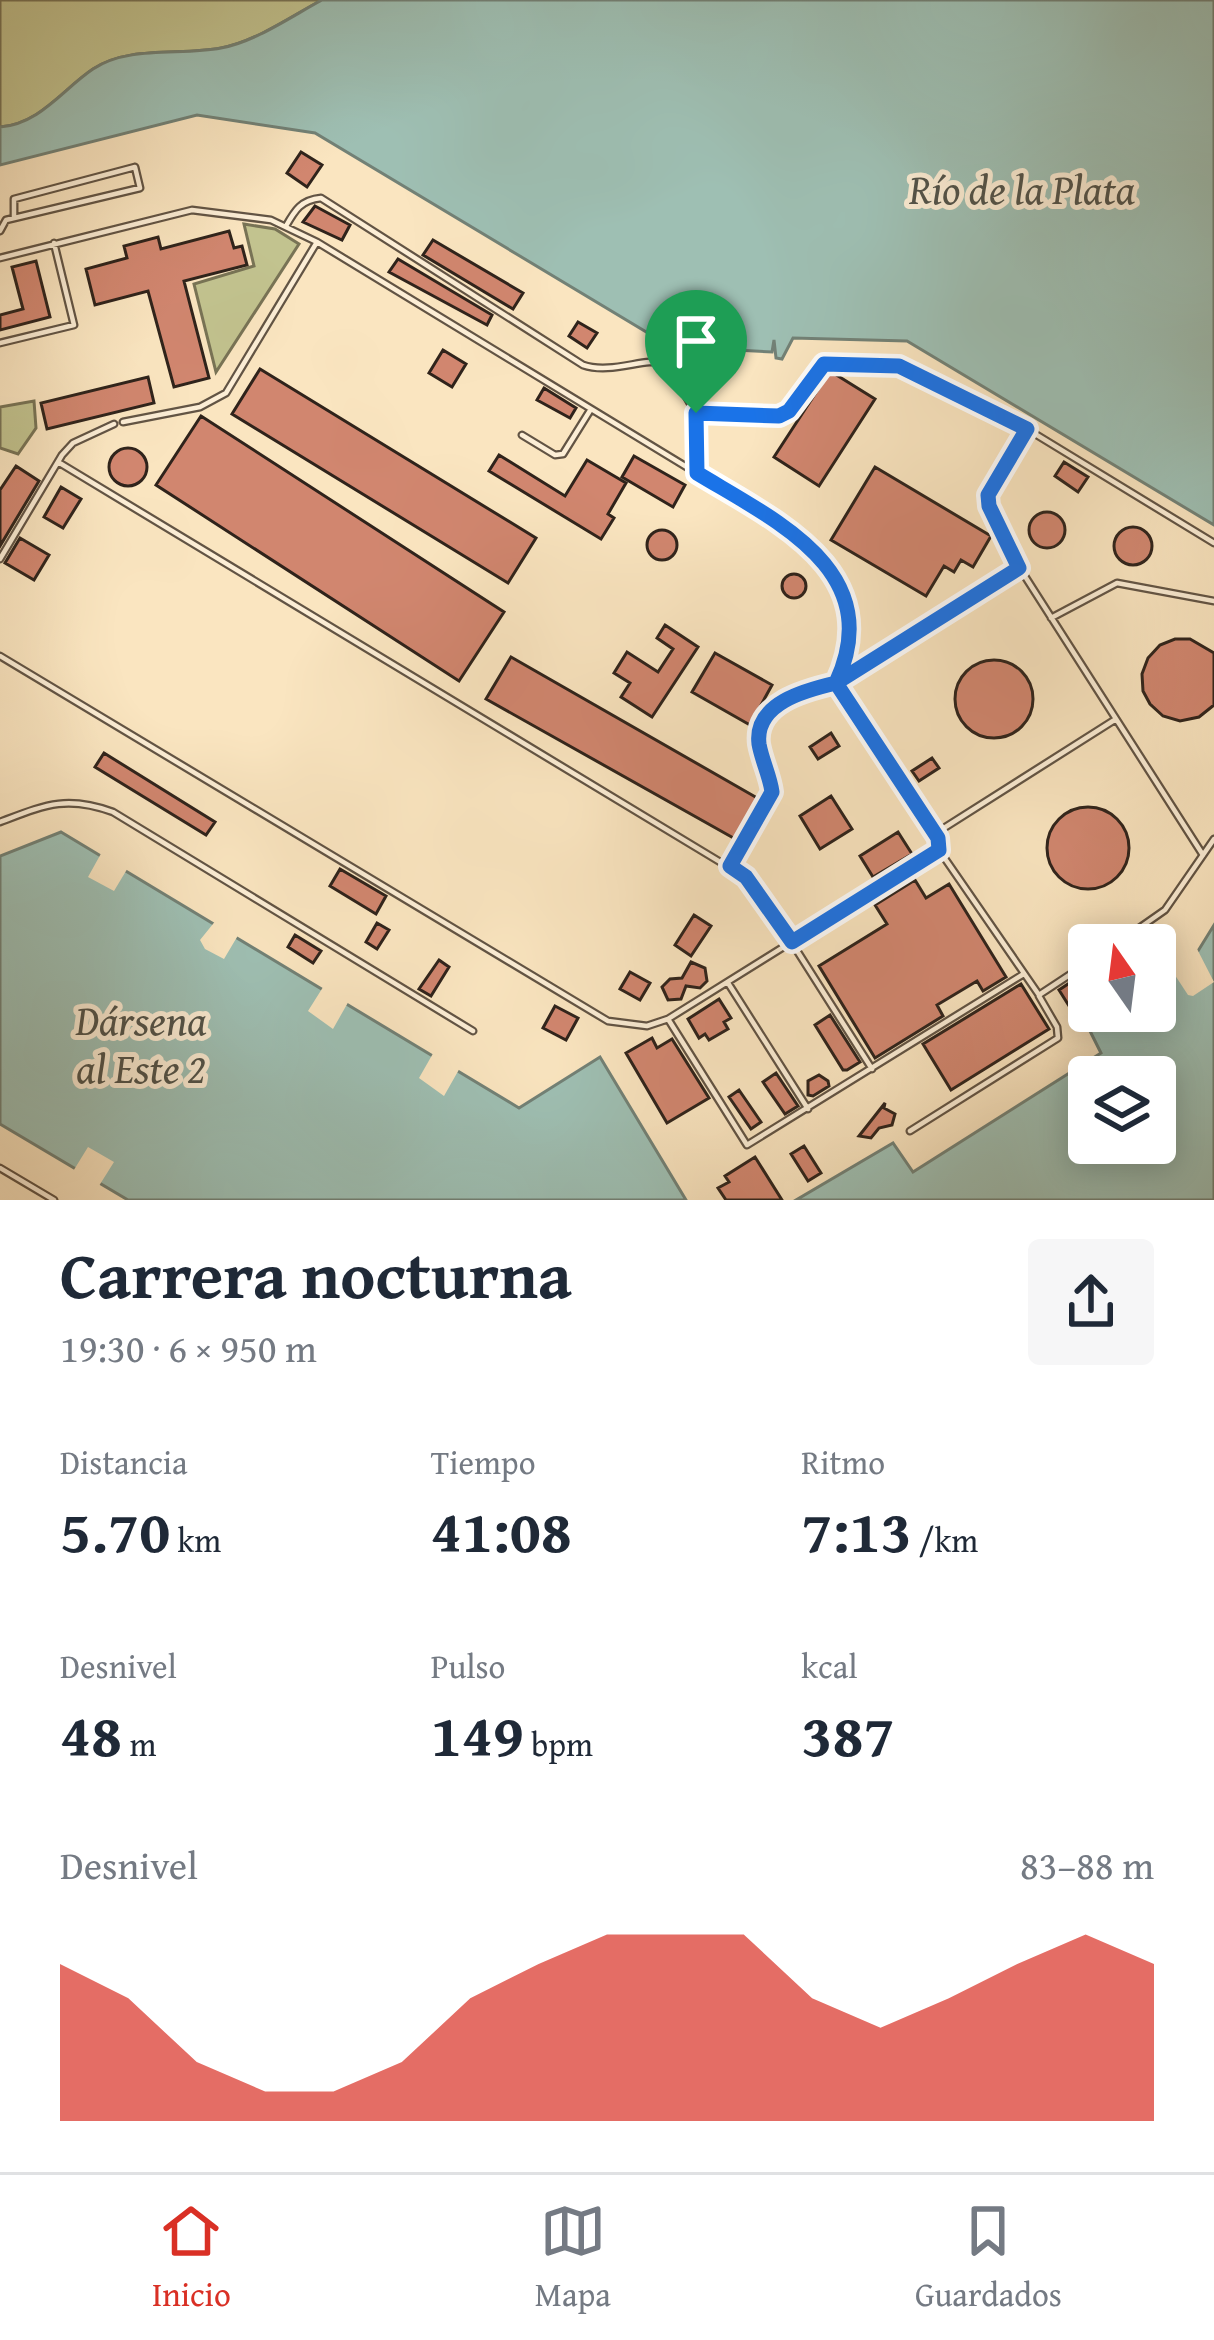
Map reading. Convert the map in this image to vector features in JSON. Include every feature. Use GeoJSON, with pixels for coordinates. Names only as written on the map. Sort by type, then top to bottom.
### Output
{"type":"FeatureCollection","features":[{"type":"Feature","properties":{"kind":"lane"},"geometry":{"type":"LineString","coordinates":[[0,231],[6,220],[140,188],[135,167],[14,199],[14,218]]}},
{"type":"Feature","properties":{"kind":"lane"},"geometry":{"type":"LineString","coordinates":[[286,226],[296,208],[321,198],[583,365],[600,371],[652,361],[665,365],[696,413],[697,473]]}},
{"type":"Feature","properties":{"kind":"lane"},"geometry":{"type":"LineString","coordinates":[[0,258],[191,210],[286,226],[795,533],[828,562],[846,604],[850,654],[836,683]]}},
{"type":"Feature","properties":{"kind":"lane"},"geometry":{"type":"LineString","coordinates":[[123,422],[200,406],[226,393],[317,242]]}},
{"type":"Feature","properties":{"kind":"lane"},"geometry":{"type":"LineString","coordinates":[[0,343],[74,325],[54,243]]}},
{"type":"Feature","properties":{"kind":"lane"},"geometry":{"type":"LineString","coordinates":[[696,413],[779,416],[789,411],[824,364],[899,366],[1027,429],[1214,543]]}},
{"type":"Feature","properties":{"kind":"lane"},"geometry":{"type":"LineString","coordinates":[[523,435],[554,455],[562,454],[591,409]]}},
{"type":"Feature","properties":{"kind":"lane"},"geometry":{"type":"LineString","coordinates":[[0,559],[73,443],[114,424]]}},
{"type":"Feature","properties":{"kind":"lane"},"geometry":{"type":"LineString","coordinates":[[1027,429],[988,495],[989,506],[1019,568],[1203,855]]}},
{"type":"Feature","properties":{"kind":"lane"},"geometry":{"type":"LineString","coordinates":[[58,462],[746,877],[872,1069]]}},
{"type":"Feature","properties":{"kind":"lane"},"geometry":{"type":"LineString","coordinates":[[730,866],[772,792],[759,745],[760,730],[785,698],[836,683],[1019,568]]}},
{"type":"Feature","properties":{"kind":"lane"},"geometry":{"type":"LineString","coordinates":[[1051,618],[1117,583],[1214,601]]}},
{"type":"Feature","properties":{"kind":"lane"},"geometry":{"type":"LineString","coordinates":[[0,656],[597,1017],[621,1024],[647,1026],[668,1019],[939,850]]}},
{"type":"Feature","properties":{"kind":"lane"},"geometry":{"type":"LineString","coordinates":[[836,683],[938,838],[939,850],[1058,1027],[1058,1038],[910,1131]]}},
{"type":"Feature","properties":{"kind":"lane"},"geometry":{"type":"LineString","coordinates":[[938,838],[944,828],[1116,719]]}},
{"type":"Feature","properties":{"kind":"lane"},"geometry":{"type":"LineString","coordinates":[[0,822],[60,802],[113,812],[473,1031]]}},
{"type":"Feature","properties":{"kind":"lane"},"geometry":{"type":"LineString","coordinates":[[1145,924],[1165,910],[1214,839]]}},
{"type":"Feature","properties":{"kind":"lane"},"geometry":{"type":"LineString","coordinates":[[668,1019],[742,1143],[752,1145],[1024,974]]}},
{"type":"Feature","properties":{"kind":"lane"},"geometry":{"type":"LineString","coordinates":[[1039,994],[1068,975]]}},
{"type":"Feature","properties":{"kind":"lane"},"geometry":{"type":"LineString","coordinates":[[728,982],[808,1109]]}},
{"type":"Feature","properties":{"kind":"lane"},"geometry":{"type":"LineString","coordinates":[[0,1168],[53,1200]]}},
{"type":"Feature","properties":{"kind":"green space"},"geometry":{"type":"Polygon","coordinates":[[[0,0],[322,0],[234,45],[139,54],[107,62],[39,113],[0,127],[0,0]]]}},
{"type":"Feature","properties":{"kind":"green space"},"geometry":{"type":"Polygon","coordinates":[[[244,224],[275,229],[299,244],[216,372],[194,284],[254,266],[244,224]]]}},
{"type":"Feature","properties":{"kind":"green space"},"geometry":{"type":"Polygon","coordinates":[[[34,401],[36,428],[18,454],[0,448],[0,407],[34,401]]]}},
{"type":"Feature","properties":{"kind":"water","name":"Río de la Plata"},"geometry":{"type":"Polygon","coordinates":[[[322,0],[1214,0],[1214,525],[907,341],[793,338],[782,359],[776,358],[774,340],[772,352],[736,350],[732,337],[729,350],[694,349],[690,337],[653,336],[315,133],[197,115],[0,165],[0,127],[39,113],[93,69],[139,54],[234,45],[322,0]]]}},
{"type":"Feature","properties":{"kind":"water","name":"Dársena al Este 2"},"geometry":{"type":"Polygon","coordinates":[[[61,832],[519,1108],[600,1057],[686,1200],[128,1200],[0,1124],[0,856],[61,832]]]}},
{"type":"Feature","properties":{"kind":"water"},"geometry":{"type":"Polygon","coordinates":[[[1214,925],[1214,1200],[796,1200],[893,1143],[913,1172],[1068,1074],[1068,1164],[1176,1164],[1176,1056],[1096,1056],[1101,1053],[1090,1032],[1176,1032],[1176,964],[1198,951],[1214,925]]]}},
{"type":"Feature","properties":{"kind":"pier"},"geometry":{"type":"Polygon","coordinates":[[[103,850],[129,866],[114,891],[88,877],[103,850]]]}},
{"type":"Feature","properties":{"kind":"pier"},"geometry":{"type":"Polygon","coordinates":[[[217,919],[240,932],[224,959],[205,949],[200,940],[217,919]]]}},
{"type":"Feature","properties":{"kind":"pier"},"geometry":{"type":"Polygon","coordinates":[[[1195,945],[1214,982],[1188,995],[1176,977],[1176,957],[1195,945]]]}},
{"type":"Feature","properties":{"kind":"pier"},"geometry":{"type":"Polygon","coordinates":[[[325,984],[350,999],[333,1029],[308,1011],[325,984]]]}},
{"type":"Feature","properties":{"kind":"pier"},"geometry":{"type":"Polygon","coordinates":[[[435,1050],[461,1066],[444,1096],[419,1078],[435,1050]]]}},
{"type":"Feature","properties":{"kind":"pier"},"geometry":{"type":"Polygon","coordinates":[[[88,1147],[114,1162],[97,1189],[72,1173],[88,1147]]]}},
{"type":"Feature","properties":{"kind":"building"},"geometry":{"type":"Polygon","coordinates":[[[301,152],[322,165],[307,187],[287,173],[301,152]]]}},
{"type":"Feature","properties":{"kind":"building"},"geometry":{"type":"Polygon","coordinates":[[[315,206],[350,225],[342,240],[303,222],[315,206]]]}},
{"type":"Feature","properties":{"kind":"building"},"geometry":{"type":"Polygon","coordinates":[[[229,231],[234,248],[242,246],[247,265],[184,281],[209,378],[174,387],[148,291],[95,305],[86,269],[127,258],[124,246],[158,237],[161,249],[229,231]]]}},
{"type":"Feature","properties":{"kind":"building"},"geometry":{"type":"Polygon","coordinates":[[[433,240],[523,293],[513,309],[423,255],[433,240]]]}},
{"type":"Feature","properties":{"kind":"building"},"geometry":{"type":"Polygon","coordinates":[[[398,259],[492,315],[487,325],[389,272],[398,259]]]}},
{"type":"Feature","properties":{"kind":"building"},"geometry":{"type":"Polygon","coordinates":[[[36,261],[50,317],[0,330],[0,315],[23,309],[12,267],[36,261]]]}},
{"type":"Feature","properties":{"kind":"building"},"geometry":{"type":"Polygon","coordinates":[[[578,322],[597,333],[587,348],[569,336],[578,322]]]}},
{"type":"Feature","properties":{"kind":"building"},"geometry":{"type":"Polygon","coordinates":[[[443,350],[466,364],[452,387],[429,373],[443,350]]]}},
{"type":"Feature","properties":{"kind":"building"},"geometry":{"type":"Polygon","coordinates":[[[260,369],[536,538],[508,583],[232,414],[260,369]]]}},
{"type":"Feature","properties":{"kind":"building"},"geometry":{"type":"Polygon","coordinates":[[[830,371],[875,399],[819,486],[774,457],[830,371]]]}},
{"type":"Feature","properties":{"kind":"building"},"geometry":{"type":"Polygon","coordinates":[[[148,377],[154,403],[47,429],[41,403],[148,377]]]}},
{"type":"Feature","properties":{"kind":"building"},"geometry":{"type":"Polygon","coordinates":[[[544,388],[576,408],[570,418],[537,400],[544,388]]]}},
{"type":"Feature","properties":{"kind":"building"},"geometry":{"type":"Polygon","coordinates":[[[201,416],[504,612],[459,681],[156,485],[201,416]]]}},
{"type":"Feature","properties":{"kind":"building"},"geometry":{"type":"Polygon","coordinates":[[[128,448],[142,453],[147,467],[142,481],[128,486],[114,481],[109,467],[114,453],[128,448]]]}},
{"type":"Feature","properties":{"kind":"building"},"geometry":{"type":"Polygon","coordinates":[[[499,455],[565,496],[587,460],[626,483],[608,514],[614,518],[601,539],[489,471],[499,455]]]}},
{"type":"Feature","properties":{"kind":"building"},"geometry":{"type":"Polygon","coordinates":[[[634,456],[685,485],[673,507],[622,477],[634,456]]]}},
{"type":"Feature","properties":{"kind":"building"},"geometry":{"type":"Polygon","coordinates":[[[1064,462],[1088,477],[1078,492],[1055,476],[1064,462]]]}},
{"type":"Feature","properties":{"kind":"building"},"geometry":{"type":"Polygon","coordinates":[[[16,466],[39,481],[0,546],[0,490],[16,466]]]}},
{"type":"Feature","properties":{"kind":"building"},"geometry":{"type":"Polygon","coordinates":[[[875,467],[991,536],[973,567],[961,560],[954,572],[944,566],[926,596],[831,540],[875,467]]]}},
{"type":"Feature","properties":{"kind":"building"},"geometry":{"type":"Polygon","coordinates":[[[61,487],[81,499],[63,528],[44,517],[61,487]]]}},
{"type":"Feature","properties":{"kind":"building"},"geometry":{"type":"Polygon","coordinates":[[[1047,512],[1060,517],[1065,530],[1060,543],[1047,548],[1034,543],[1029,530],[1034,517],[1047,512]]]}},
{"type":"Feature","properties":{"kind":"building"},"geometry":{"type":"Polygon","coordinates":[[[1133,527],[1146,533],[1152,546],[1146,559],[1133,565],[1120,559],[1114,546],[1120,533],[1133,527]]]}},
{"type":"Feature","properties":{"kind":"building"},"geometry":{"type":"Polygon","coordinates":[[[662,530],[673,534],[677,545],[673,556],[662,560],[651,556],[647,545],[651,534],[662,530]]]}},
{"type":"Feature","properties":{"kind":"building"},"geometry":{"type":"Polygon","coordinates":[[[20,538],[49,555],[34,580],[5,563],[20,538]]]}},
{"type":"Feature","properties":{"kind":"building"},"geometry":{"type":"Polygon","coordinates":[[[794,574],[803,577],[803,595],[794,598],[785,595],[782,586],[785,577],[794,574]]]}},
{"type":"Feature","properties":{"kind":"building"},"geometry":{"type":"Polygon","coordinates":[[[665,625],[698,647],[652,717],[621,697],[630,683],[614,673],[627,652],[658,672],[673,649],[657,638],[665,625]]]}},
{"type":"Feature","properties":{"kind":"building"},"geometry":{"type":"Polygon","coordinates":[[[1190,639],[1214,653],[1214,705],[1199,717],[1180,721],[1163,716],[1143,691],[1148,658],[1160,645],[1190,639]]]}},
{"type":"Feature","properties":{"kind":"building"},"geometry":{"type":"Polygon","coordinates":[[[715,653],[772,685],[750,725],[692,692],[715,653]]]}},
{"type":"Feature","properties":{"kind":"building"},"geometry":{"type":"Polygon","coordinates":[[[511,657],[759,799],[737,840],[486,699],[511,657]]]}},
{"type":"Feature","properties":{"kind":"building"},"geometry":{"type":"Polygon","coordinates":[[[994,660],[1022,671],[1033,699],[1022,727],[994,738],[966,727],[955,699],[966,671],[994,660]]]}},
{"type":"Feature","properties":{"kind":"building"},"geometry":{"type":"Polygon","coordinates":[[[831,733],[839,746],[818,759],[810,747],[831,733]]]}},
{"type":"Feature","properties":{"kind":"building"},"geometry":{"type":"Polygon","coordinates":[[[104,753],[215,822],[206,835],[95,767],[104,753]]]}},
{"type":"Feature","properties":{"kind":"building"},"geometry":{"type":"Polygon","coordinates":[[[932,758],[939,768],[919,781],[912,771],[932,758]]]}},
{"type":"Feature","properties":{"kind":"building"},"geometry":{"type":"Polygon","coordinates":[[[831,796],[852,829],[820,849],[800,816],[831,796]]]}},
{"type":"Feature","properties":{"kind":"building"},"geometry":{"type":"Polygon","coordinates":[[[1088,807],[1117,819],[1129,848],[1117,877],[1088,889],[1059,877],[1047,848],[1059,819],[1088,807]]]}},
{"type":"Feature","properties":{"kind":"building"},"geometry":{"type":"Polygon","coordinates":[[[898,832],[912,854],[873,877],[860,856],[898,832]]]}},
{"type":"Feature","properties":{"kind":"building"},"geometry":{"type":"Polygon","coordinates":[[[340,869],[386,896],[376,914],[330,886],[340,869]]]}},
{"type":"Feature","properties":{"kind":"building"},"geometry":{"type":"Polygon","coordinates":[[[915,880],[926,898],[949,884],[1006,977],[983,991],[977,981],[937,1005],[943,1016],[875,1058],[819,966],[887,924],[875,905],[915,880]]]}},
{"type":"Feature","properties":{"kind":"building"},"geometry":{"type":"Polygon","coordinates":[[[694,915],[711,926],[691,956],[675,945],[694,915]]]}},
{"type":"Feature","properties":{"kind":"building"},"geometry":{"type":"Polygon","coordinates":[[[377,923],[389,930],[377,949],[366,942],[377,923]]]}},
{"type":"Feature","properties":{"kind":"building"},"geometry":{"type":"Polygon","coordinates":[[[295,935],[321,951],[313,963],[288,947],[295,935]]]}},
{"type":"Feature","properties":{"kind":"building"},"geometry":{"type":"Polygon","coordinates":[[[439,960],[449,967],[431,996],[419,989],[439,960]]]}},
{"type":"Feature","properties":{"kind":"building"},"geometry":{"type":"Polygon","coordinates":[[[691,962],[705,968],[707,981],[700,988],[686,986],[681,999],[668,1000],[662,987],[670,979],[682,978],[691,962]]]}},
{"type":"Feature","properties":{"kind":"building"},"geometry":{"type":"Polygon","coordinates":[[[630,972],[650,983],[640,1000],[620,989],[630,972]]]}},
{"type":"Feature","properties":{"kind":"building"},"geometry":{"type":"Polygon","coordinates":[[[1021,984],[1049,1029],[951,1090],[923,1044],[1021,984]]]}},
{"type":"Feature","properties":{"kind":"building"},"geometry":{"type":"Polygon","coordinates":[[[1068,984],[1068,1004],[1059,990],[1068,984]]]}},
{"type":"Feature","properties":{"kind":"building"},"geometry":{"type":"Polygon","coordinates":[[[719,999],[731,1018],[724,1022],[728,1029],[709,1040],[705,1034],[699,1038],[688,1019],[719,999]]]}},
{"type":"Feature","properties":{"kind":"building"},"geometry":{"type":"Polygon","coordinates":[[[555,1006],[578,1018],[566,1040],[543,1028],[555,1006]]]}},
{"type":"Feature","properties":{"kind":"building"},"geometry":{"type":"Polygon","coordinates":[[[830,1015],[860,1062],[847,1070],[815,1025],[830,1015]]]}},
{"type":"Feature","properties":{"kind":"building"},"geometry":{"type":"Polygon","coordinates":[[[652,1038],[657,1048],[672,1039],[709,1098],[667,1123],[626,1053],[652,1038]]]}},
{"type":"Feature","properties":{"kind":"building"},"geometry":{"type":"Polygon","coordinates":[[[776,1073],[798,1106],[785,1114],[763,1082],[776,1073]]]}},
{"type":"Feature","properties":{"kind":"building"},"geometry":{"type":"Polygon","coordinates":[[[819,1075],[829,1086],[808,1095],[808,1081],[819,1075]]]}},
{"type":"Feature","properties":{"kind":"building"},"geometry":{"type":"Polygon","coordinates":[[[739,1090],[761,1122],[751,1129],[729,1097],[739,1090]]]}},
{"type":"Feature","properties":{"kind":"building"},"geometry":{"type":"Polygon","coordinates":[[[885,1103],[884,1108],[895,1114],[892,1125],[879,1128],[871,1138],[859,1136],[885,1103]]]}},
{"type":"Feature","properties":{"kind":"building"},"geometry":{"type":"Polygon","coordinates":[[[804,1146],[821,1173],[808,1181],[791,1154],[804,1146]]]}},
{"type":"Feature","properties":{"kind":"building"},"geometry":{"type":"Polygon","coordinates":[[[755,1157],[782,1200],[726,1200],[718,1188],[729,1182],[725,1176],[755,1157]]]}},
{"type":"Feature","properties":{"kind":"route"},"geometry":{"type":"LineString","coordinates":[[696,413],[697,473],[795,533],[828,562],[846,604],[850,654],[836,683],[785,698],[760,730],[759,745],[772,792],[730,866],[746,877],[792,942],[939,850],[938,838],[836,683],[1019,568],[988,495],[1027,429],[899,366],[886,364],[824,364],[789,411],[779,416],[696,413]]}}]}
